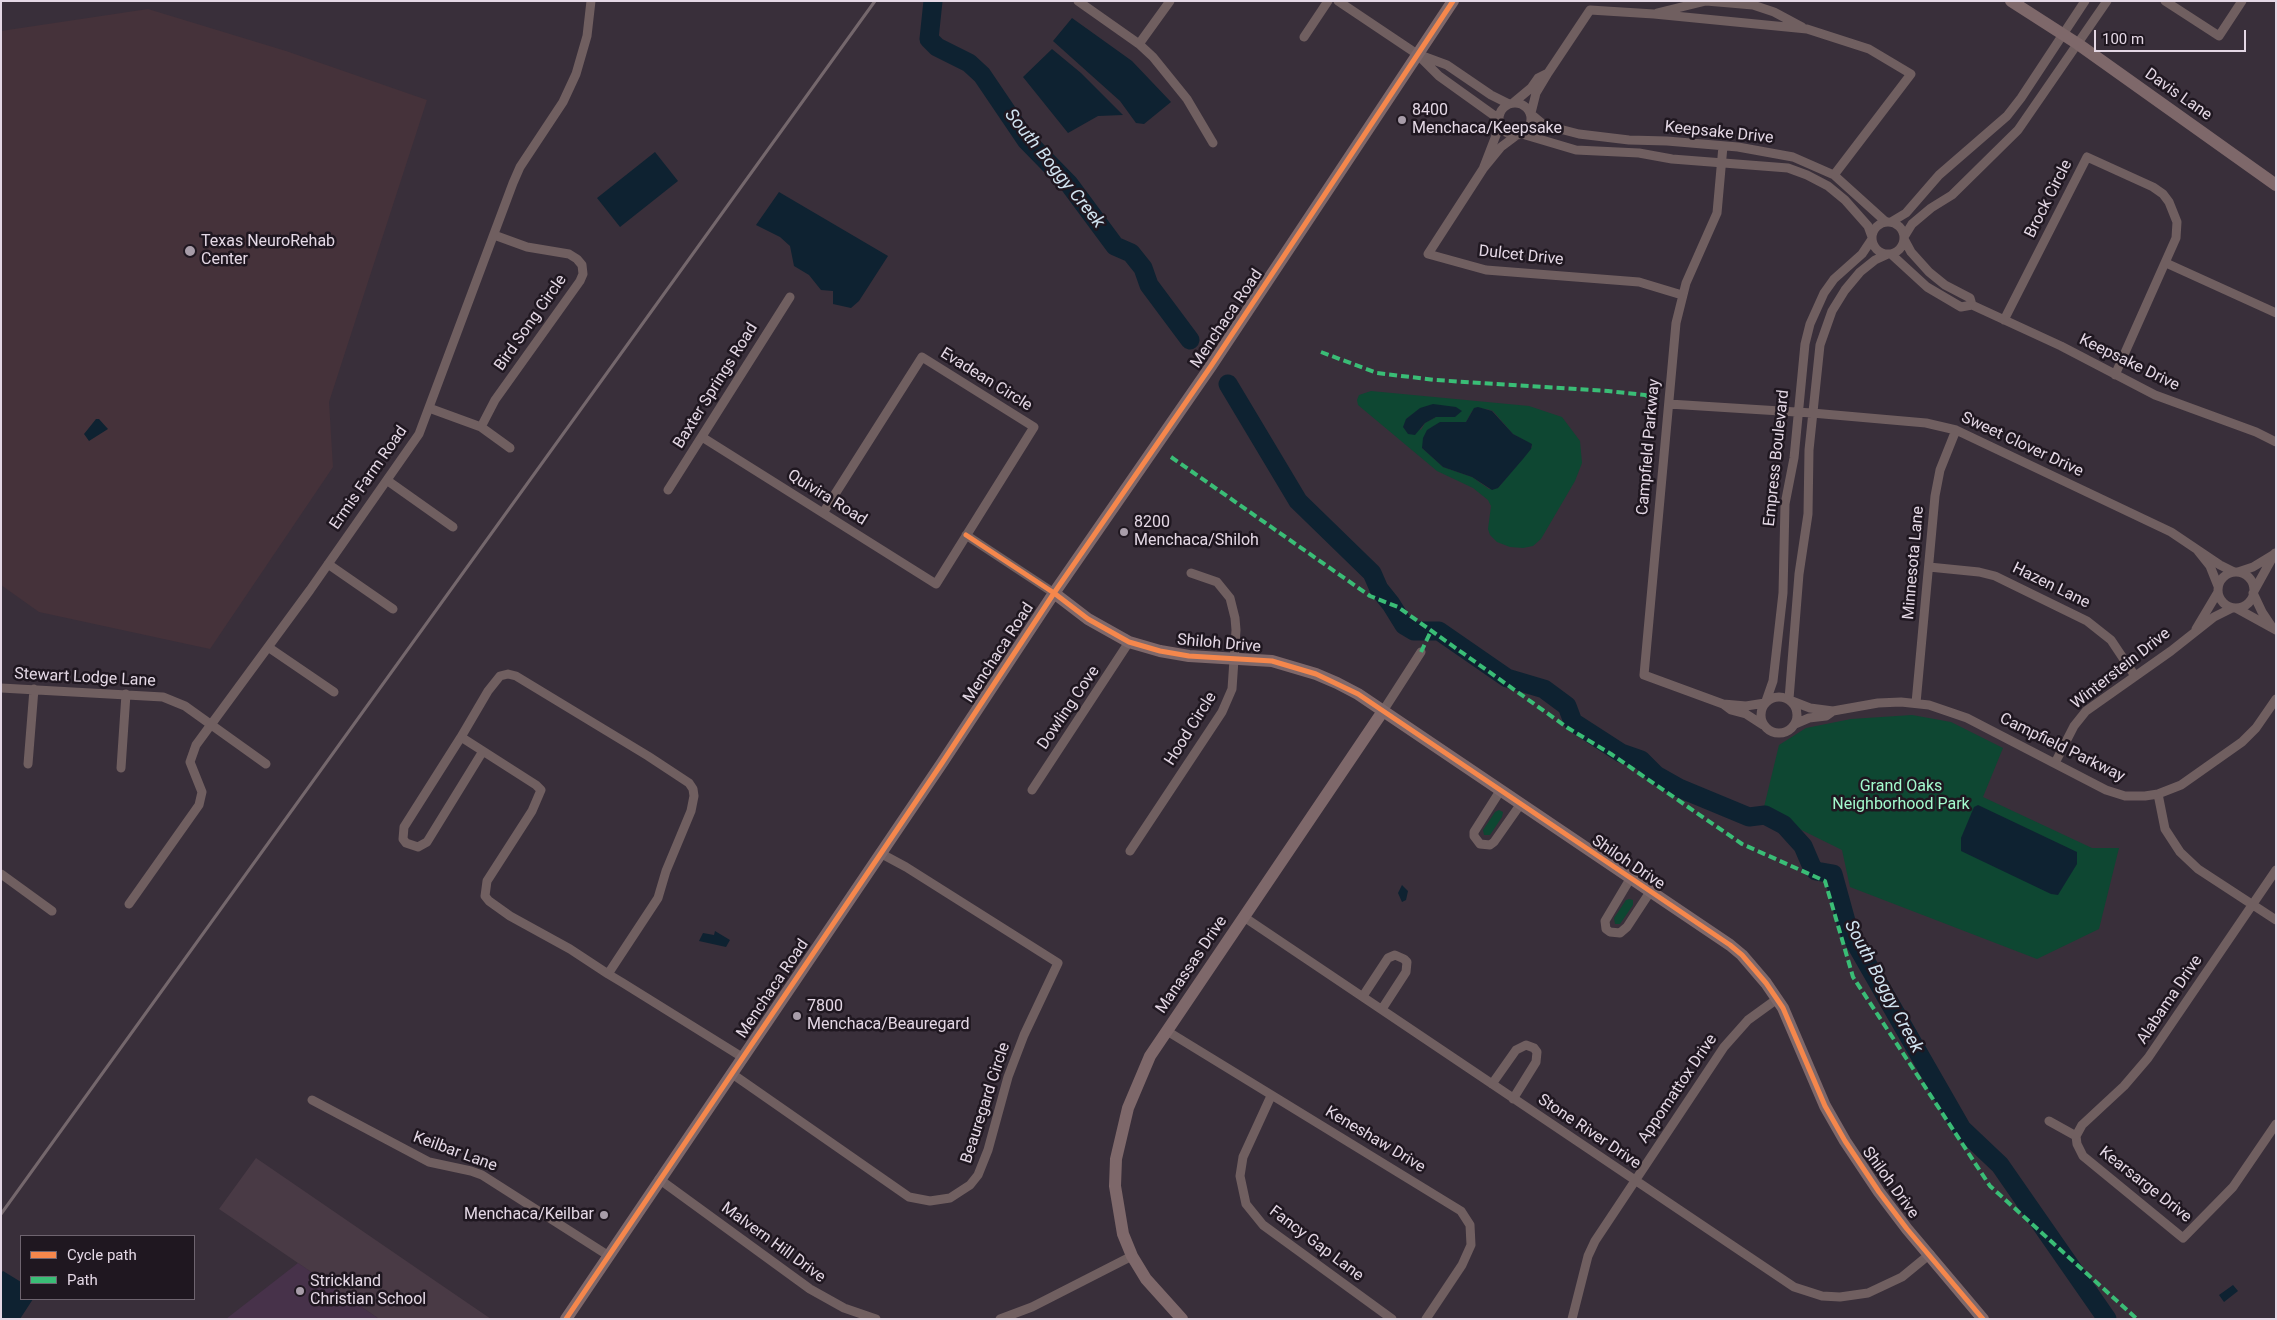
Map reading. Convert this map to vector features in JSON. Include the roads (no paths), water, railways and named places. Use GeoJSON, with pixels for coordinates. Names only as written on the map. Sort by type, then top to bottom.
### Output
{"type":"FeatureCollection","features":[{"type":"Feature","properties":{"kind":"street","name":"Ermis Farm Road"},"geometry":{"type":"LineString","coordinates":[[129,904],[199,805],[202,792],[191,766],[190,757],[196,744],[412,447],[429,408],[520,167],[551,123],[576,74],[588,36],[592,1]]}},
{"type":"Feature","properties":{"kind":"street"},"geometry":{"type":"LineString","coordinates":[[1078,1],[1139,44],[1178,88],[1212,143]]}},
{"type":"Feature","properties":{"kind":"street"},"geometry":{"type":"LineString","coordinates":[[1139,44],[1170,1]]}},
{"type":"Feature","properties":{"kind":"street"},"geometry":{"type":"LineString","coordinates":[[1304,37],[1328,1]]}},
{"type":"Feature","properties":{"kind":"street"},"geometry":{"type":"LineString","coordinates":[[1338,1],[1417,54],[1439,76],[1499,122],[1506,133],[1520,134],[1530,126],[1536,93],[1590,10],[1654,14],[1807,29]]}},
{"type":"Feature","properties":{"kind":"street","name":"Menchaca Road"},"geometry":{"type":"LineString","coordinates":[[566,1319],[1054,593],[1211,366],[1453,1]]}},
{"type":"Feature","properties":{"kind":"street","name":"Davis Lane"},"geometry":{"type":"LineString","coordinates":[[2011,1],[2064,34],[2276,185]]}},
{"type":"Feature","properties":{"kind":"street"},"geometry":{"type":"LineString","coordinates":[[2085,1],[2021,98],[2006,116],[1939,175],[1906,213],[1876,227],[1872,238],[1878,251],[1889,254],[1902,247],[1904,238],[1912,224],[1958,190],[2018,130],[2107,1]]}},
{"type":"Feature","properties":{"kind":"street"},"geometry":{"type":"LineString","coordinates":[[2165,1],[2219,36],[2242,1]]}},
{"type":"Feature","properties":{"kind":"street"},"geometry":{"type":"LineString","coordinates":[[1654,14],[1670,8],[1706,2],[1730,2],[1753,5],[1774,12],[1807,29],[1869,49],[1911,74],[1834,175]]}},
{"type":"Feature","properties":{"kind":"street"},"geometry":{"type":"LineString","coordinates":[[1417,54],[1447,65],[1491,95],[1511,103],[1522,103],[1531,114]]}},
{"type":"Feature","properties":{"kind":"street"},"geometry":{"type":"LineString","coordinates":[[1499,122],[1502,109],[1531,88],[1538,78],[1548,72]]}},
{"type":"Feature","properties":{"kind":"street","name":"Keepsake Drive"},"geometry":{"type":"LineString","coordinates":[[1531,114],[1544,124],[1579,134],[1629,140],[1723,146],[1793,157],[1834,175],[1889,222]]}},
{"type":"Feature","properties":{"kind":"street","name":"Dulcet Drive"},"geometry":{"type":"LineString","coordinates":[[1483,169],[1499,122]]}},
{"type":"Feature","properties":{"kind":"street","name":"Keepsake Drive"},"geometry":{"type":"LineString","coordinates":[[1520,134],[1576,150],[1639,153],[1672,159],[1788,168],[1828,186],[1845,200],[1868,226],[1872,238]]}},
{"type":"Feature","properties":{"kind":"street","name":"Dulcet Drive"},"geometry":{"type":"LineString","coordinates":[[1520,134],[1501,147],[1483,169],[1428,254],[1486,270],[1639,282],[1682,295]]}},
{"type":"Feature","properties":{"kind":"street","name":"Campfield Parkway"},"geometry":{"type":"LineString","coordinates":[[1723,146],[1717,213],[1682,295],[1673,346],[1644,675],[1723,704],[1746,706],[1765,702]]}},
{"type":"Feature","properties":{"kind":"street","name":"Brock Circle"},"geometry":{"type":"LineString","coordinates":[[2004,320],[2087,157],[2163,194],[2169,202],[2177,222],[2176,238],[2115,375]]}},
{"type":"Feature","properties":{"kind":"street"},"geometry":{"type":"LineString","coordinates":[[1889,222],[1900,228],[1904,238]]}},
{"type":"Feature","properties":{"kind":"street","name":"Bird Song Circle"},"geometry":{"type":"LineString","coordinates":[[481,427],[495,400],[580,280],[582,274],[582,266],[577,259],[569,254],[527,247],[494,235]]}},
{"type":"Feature","properties":{"kind":"street","name":"Empress Boulevard"},"geometry":{"type":"LineString","coordinates":[[1765,702],[1773,681],[1782,601],[1785,563],[1785,504],[1794,458],[1805,344],[1817,305],[1834,279],[1862,254],[1872,238]]}},
{"type":"Feature","properties":{"kind":"street","name":"Keepsake Drive"},"geometry":{"type":"LineString","coordinates":[[1904,238],[1911,252],[1929,272],[1945,285],[1970,298],[1972,305]]}},
{"type":"Feature","properties":{"kind":"street","name":"Keepsake Drive"},"geometry":{"type":"LineString","coordinates":[[1889,254],[1940,296],[1962,307],[1972,305],[2155,395],[2256,432],[2276,442]]}},
{"type":"Feature","properties":{"kind":"street","name":"Empress Boulevard"},"geometry":{"type":"LineString","coordinates":[[1791,700],[1799,574],[1808,514],[1809,450],[1812,413],[1820,345],[1832,310],[1860,272],[1875,260],[1889,254]]}},
{"type":"Feature","properties":{"kind":"street"},"geometry":{"type":"LineString","coordinates":[[2166,263],[2276,313]]}},
{"type":"Feature","properties":{"kind":"street","name":"Baxter Springs Road"},"geometry":{"type":"LineString","coordinates":[[668,490],[790,297]]}},
{"type":"Feature","properties":{"kind":"street","name":"Evadean Circle"},"geometry":{"type":"LineString","coordinates":[[824,513],[922,357],[1034,427],[936,584]]}},
{"type":"Feature","properties":{"kind":"street","name":"Sweet Clover Drive"},"geometry":{"type":"LineString","coordinates":[[1669,404],[1812,413],[1926,423],[1956,430],[2187,541],[2210,566],[2218,589]]}},
{"type":"Feature","properties":{"kind":"street"},"geometry":{"type":"LineString","coordinates":[[429,408],[481,427],[510,448]]}},
{"type":"Feature","properties":{"kind":"street","name":"Minnesota Lane"},"geometry":{"type":"LineString","coordinates":[[1916,703],[1936,482],[1956,430]]}},
{"type":"Feature","properties":{"kind":"street","name":"Quivira Road"},"geometry":{"type":"LineString","coordinates":[[702,437],[936,584]]}},
{"type":"Feature","properties":{"kind":"street"},"geometry":{"type":"LineString","coordinates":[[388,481],[453,527]]}},
{"type":"Feature","properties":{"kind":"street"},"geometry":{"type":"LineString","coordinates":[[966,535],[1054,593]]}},
{"type":"Feature","properties":{"kind":"street","name":"Sweet Clover Drive"},"geometry":{"type":"LineString","coordinates":[[2198,551],[2236,572]]}},
{"type":"Feature","properties":{"kind":"street"},"geometry":{"type":"LineString","coordinates":[[2274,628],[2222,602],[2218,589],[2224,577],[2253,567],[2276,553]]}},
{"type":"Feature","properties":{"kind":"street"},"geometry":{"type":"LineString","coordinates":[[2234,608],[2247,604],[2276,553]]}},
{"type":"Feature","properties":{"kind":"street"},"geometry":{"type":"LineString","coordinates":[[328,564],[393,609]]}},
{"type":"Feature","properties":{"kind":"street","name":"Hazen Lane"},"geometry":{"type":"LineString","coordinates":[[1929,567],[1979,572],[1995,576],[2087,620],[2111,640],[2135,676]]}},
{"type":"Feature","properties":{"kind":"street"},"geometry":{"type":"LineString","coordinates":[[2236,572],[2251,580],[2253,592],[2262,612],[2274,628]]}},
{"type":"Feature","properties":{"kind":"street","name":"Hood Circle"},"geometry":{"type":"LineString","coordinates":[[1130,851],[1222,712],[1232,689],[1235,658],[1235,618],[1230,598],[1217,582],[1191,573]]}},
{"type":"Feature","properties":{"kind":"street","name":"Winterstein Drive"},"geometry":{"type":"LineString","coordinates":[[2196,629],[2218,589]]}},
{"type":"Feature","properties":{"kind":"street","name":"Shiloh Drive"},"geometry":{"type":"LineString","coordinates":[[1054,593],[1105,630],[1129,642],[1160,651],[1189,656],[1272,662],[1316,674],[1358,694],[1742,955],[1777,999],[1792,1027],[1818,1091],[1845,1141],[1889,1206],[1983,1319]]}},
{"type":"Feature","properties":{"kind":"street","name":"Winterstein Drive"},"geometry":{"type":"LineString","coordinates":[[2055,763],[2079,718],[2096,703],[2171,651],[2196,629],[2214,617],[2234,608]]}},
{"type":"Feature","properties":{"kind":"street","name":"Dowling Cove"},"geometry":{"type":"LineString","coordinates":[[1032,790],[1129,642]]}},
{"type":"Feature","properties":{"kind":"street"},"geometry":{"type":"LineString","coordinates":[[268,647],[334,692]]}},
{"type":"Feature","properties":{"kind":"street","name":"Manassas Drive"},"geometry":{"type":"LineString","coordinates":[[1182,1319],[1146,1279],[1132,1256],[1123,1234],[1115,1186],[1118,1143],[1128,1108],[1143,1071],[1167,1031],[1421,652]]}},
{"type":"Feature","properties":{"kind":"street"},"geometry":{"type":"LineString","coordinates":[[483,751],[427,842],[418,848],[406,844],[403,839],[404,827],[461,737],[488,690],[500,676],[508,674],[516,676],[608,731],[690,784],[694,796],[691,810],[671,857],[658,898],[608,974]]}},
{"type":"Feature","properties":{"kind":"street","name":"Stewart Lodge Lane"},"geometry":{"type":"LineString","coordinates":[[1,688],[163,697],[176,701],[266,764]]}},
{"type":"Feature","properties":{"kind":"street"},"geometry":{"type":"LineString","coordinates":[[28,764],[34,689]]}},
{"type":"Feature","properties":{"kind":"street"},"geometry":{"type":"LineString","coordinates":[[121,768],[126,694]]}},
{"type":"Feature","properties":{"kind":"street"},"geometry":{"type":"LineString","coordinates":[[1775,696],[1791,700],[1797,712],[1795,724],[1791,729],[1779,733],[1763,725],[1760,714],[1765,702],[1775,696]]}},
{"type":"Feature","properties":{"kind":"street","name":"Campfield Parkway"},"geometry":{"type":"LineString","coordinates":[[1791,700],[1810,708],[1833,711],[1878,703],[1916,703],[1952,712],[2115,793],[2134,796],[2158,794],[2181,785],[2242,742],[2256,728],[2276,700]]}},
{"type":"Feature","properties":{"kind":"street","name":"Campfield Parkway"},"geometry":{"type":"LineString","coordinates":[[1723,704],[1731,710],[1746,714],[1763,725]]}},
{"type":"Feature","properties":{"kind":"street","name":"Campfield Parkway"},"geometry":{"type":"LineString","coordinates":[[1795,724],[1809,718],[1826,716],[1833,711]]}},
{"type":"Feature","properties":{"kind":"street"},"geometry":{"type":"LineString","coordinates":[[461,737],[541,790],[532,811],[487,881],[485,896],[488,901],[510,916],[570,949],[742,1057]]}},
{"type":"Feature","properties":{"kind":"street"},"geometry":{"type":"LineString","coordinates":[[1500,791],[1474,832],[1474,836],[1480,844],[1490,845],[1494,842],[1520,805]]}},
{"type":"Feature","properties":{"kind":"street"},"geometry":{"type":"LineString","coordinates":[[2158,794],[2165,829],[2180,852],[2198,869],[2276,920]]}},
{"type":"Feature","properties":{"kind":"street","name":"Beauregard Circle"},"geometry":{"type":"LineString","coordinates":[[731,1074],[909,1197],[930,1201],[950,1198],[970,1185],[978,1175],[988,1150],[1008,1077],[1024,1035],[1058,963],[906,867],[880,853]]}},
{"type":"Feature","properties":{"kind":"street","name":"Alabama Drive"},"geometry":{"type":"LineString","coordinates":[[2076,1136],[2082,1125],[2124,1086],[2148,1058],[2276,870]]}},
{"type":"Feature","properties":{"kind":"street"},"geometry":{"type":"LineString","coordinates":[[1,874],[52,911]]}},
{"type":"Feature","properties":{"kind":"street"},"geometry":{"type":"LineString","coordinates":[[1630,879],[1605,921],[1606,929],[1610,932],[1620,933],[1627,927],[1650,892]]}},
{"type":"Feature","properties":{"kind":"street","name":"Stone River Drive"},"geometry":{"type":"LineString","coordinates":[[1244,917],[1794,1287],[1822,1296],[1854,1296],[1880,1289],[1902,1277],[1930,1254]]}},
{"type":"Feature","properties":{"kind":"street"},"geometry":{"type":"LineString","coordinates":[[1363,996],[1388,958],[1395,955],[1404,959],[1407,962],[1406,972],[1382,1009]]}},
{"type":"Feature","properties":{"kind":"street","name":"Appomattox Drive"},"geometry":{"type":"LineString","coordinates":[[1572,1319],[1588,1256],[1595,1241],[1724,1047],[1748,1020],[1777,999]]}},
{"type":"Feature","properties":{"kind":"street","name":"Keneshaw Drive"},"geometry":{"type":"LineString","coordinates":[[1167,1031],[1271,1096],[1455,1205],[1466,1217],[1471,1235],[1467,1254],[1426,1319]]}},
{"type":"Feature","properties":{"kind":"street"},"geometry":{"type":"LineString","coordinates":[[1492,1084],[1516,1050],[1526,1045],[1534,1048],[1537,1052],[1536,1062],[1513,1099]]}},
{"type":"Feature","properties":{"kind":"street","name":"Fancy Gap Lane"},"geometry":{"type":"LineString","coordinates":[[1271,1096],[1243,1157],[1240,1176],[1246,1204],[1263,1225],[1392,1319]]}},
{"type":"Feature","properties":{"kind":"street","name":"Keilbar Lane"},"geometry":{"type":"LineString","coordinates":[[312,1100],[424,1160],[482,1175],[609,1256]]}},
{"type":"Feature","properties":{"kind":"street"},"geometry":{"type":"LineString","coordinates":[[2049,1121],[2076,1136]]}},
{"type":"Feature","properties":{"kind":"street","name":"Kearsarge Drive"},"geometry":{"type":"LineString","coordinates":[[2076,1136],[2077,1144],[2083,1156],[2183,1238],[2233,1187],[2276,1124]]}},
{"type":"Feature","properties":{"kind":"street","name":"Malvern Hill Drive"},"geometry":{"type":"LineString","coordinates":[[659,1179],[810,1289],[844,1308],[876,1319]]}},
{"type":"Feature","properties":{"kind":"street"},"geometry":{"type":"LineString","coordinates":[[1000,1319],[1032,1307],[1132,1256]]}},
{"type":"Feature","properties":{"kind":"water"},"geometry":{"type":"Polygon","coordinates":[[[1072,18],[1132,61],[1171,102],[1144,124],[1136,123],[1120,101],[1053,41],[1072,18]]]}},
{"type":"Feature","properties":{"kind":"water"},"geometry":{"type":"Polygon","coordinates":[[[1052,49],[1081,73],[1123,115],[1098,116],[1068,133],[1023,77],[1052,49]]]}},
{"type":"Feature","properties":{"kind":"water"},"geometry":{"type":"Polygon","coordinates":[[[655,152],[678,181],[620,227],[597,198],[655,152]]]}},
{"type":"Feature","properties":{"kind":"water"},"geometry":{"type":"Polygon","coordinates":[[[779,192],[888,256],[859,301],[851,308],[833,304],[833,291],[821,290],[809,275],[794,266],[790,246],[780,237],[756,225],[779,192]]]}},
{"type":"Feature","properties":{"kind":"water"},"geometry":{"type":"Polygon","coordinates":[[[1433,404],[1456,407],[1462,411],[1455,417],[1436,417],[1425,423],[1415,435],[1408,434],[1403,427],[1406,419],[1420,408],[1433,404]]]}},
{"type":"Feature","properties":{"kind":"water"},"geometry":{"type":"Polygon","coordinates":[[[1478,407],[1492,411],[1513,434],[1532,444],[1531,449],[1498,488],[1492,490],[1472,477],[1443,467],[1422,448],[1423,438],[1427,430],[1440,422],[1466,422],[1474,408],[1478,407]]]}},
{"type":"Feature","properties":{"kind":"water"},"geometry":{"type":"Polygon","coordinates":[[[96,419],[99,419],[108,429],[89,441],[84,434],[96,419]]]}},
{"type":"Feature","properties":{"kind":"water"},"geometry":{"type":"Polygon","coordinates":[[[1978,805],[2077,852],[2077,864],[2058,895],[2051,894],[1961,851],[1961,838],[1974,807],[1978,805]]]}},
{"type":"Feature","properties":{"kind":"water"},"geometry":{"type":"Polygon","coordinates":[[[1402,885],[1408,891],[1406,900],[1402,902],[1398,893],[1402,885]]]}},
{"type":"Feature","properties":{"kind":"water"},"geometry":{"type":"Polygon","coordinates":[[[715,931],[730,940],[726,947],[699,941],[703,933],[714,935],[715,931]]]}},
{"type":"Feature","properties":{"kind":"water"},"geometry":{"type":"Polygon","coordinates":[[[3,1271],[20,1281],[20,1300],[32,1300],[20,1319],[1,1319],[1,1273],[3,1271]]]}},
{"type":"Feature","properties":{"kind":"water"},"geometry":{"type":"Polygon","coordinates":[[[2233,1285],[2238,1291],[2224,1302],[2219,1295],[2233,1285]]]}},
{"type":"Feature","properties":{"kind":"waterway","name":"South Boggy Creek"},"geometry":{"type":"LineString","coordinates":[[933,1],[929,39],[937,47],[969,63],[982,75],[1026,140],[1069,184],[1115,246],[1131,253],[1143,268],[1149,285],[1190,340]]}},
{"type":"Feature","properties":{"kind":"waterway","name":"South Boggy Creek"},"geometry":{"type":"LineString","coordinates":[[1228,384],[1298,501],[1372,573],[1379,589],[1404,625],[1414,631],[1439,631],[1507,678],[1544,689],[1567,706],[1573,722],[1621,753],[1641,760],[1656,775],[1679,788],[1749,817],[1765,815],[1784,825],[1803,846],[1812,867],[1816,871],[1833,874],[1849,932],[1962,1129],[2000,1165],[2107,1319]]}},
{"type":"Feature","properties":{"kind":"railway"},"geometry":{"type":"LineString","coordinates":[[1,1214],[875,1]]}},
{"type":"Feature","properties":{"kind":"place","name":"8400 Menchaca/Keepsake"},"geometry":{"type":"Point","coordinates":[1402,120]}},
{"type":"Feature","properties":{"kind":"place","name":"Texas NeuroRehab Center"},"geometry":{"type":"Point","coordinates":[190,251]}},
{"type":"Feature","properties":{"kind":"place","name":"8200 Menchaca/Shiloh"},"geometry":{"type":"Point","coordinates":[1124,532]}},
{"type":"Feature","properties":{"kind":"place","name":"7800 Menchaca/Beauregard"},"geometry":{"type":"Point","coordinates":[797,1016]}},
{"type":"Feature","properties":{"kind":"place","name":"Menchaca/Keilbar"},"geometry":{"type":"Point","coordinates":[604,1215]}},
{"type":"Feature","properties":{"kind":"place","name":"Strickland Christian School"},"geometry":{"type":"Point","coordinates":[300,1291]}},
{"type":"Feature","properties":{"kind":"park label","name":"Grand Oaks Neighborhood Park"},"geometry":{"type":"Point","coordinates":[1901,796]}}]}
